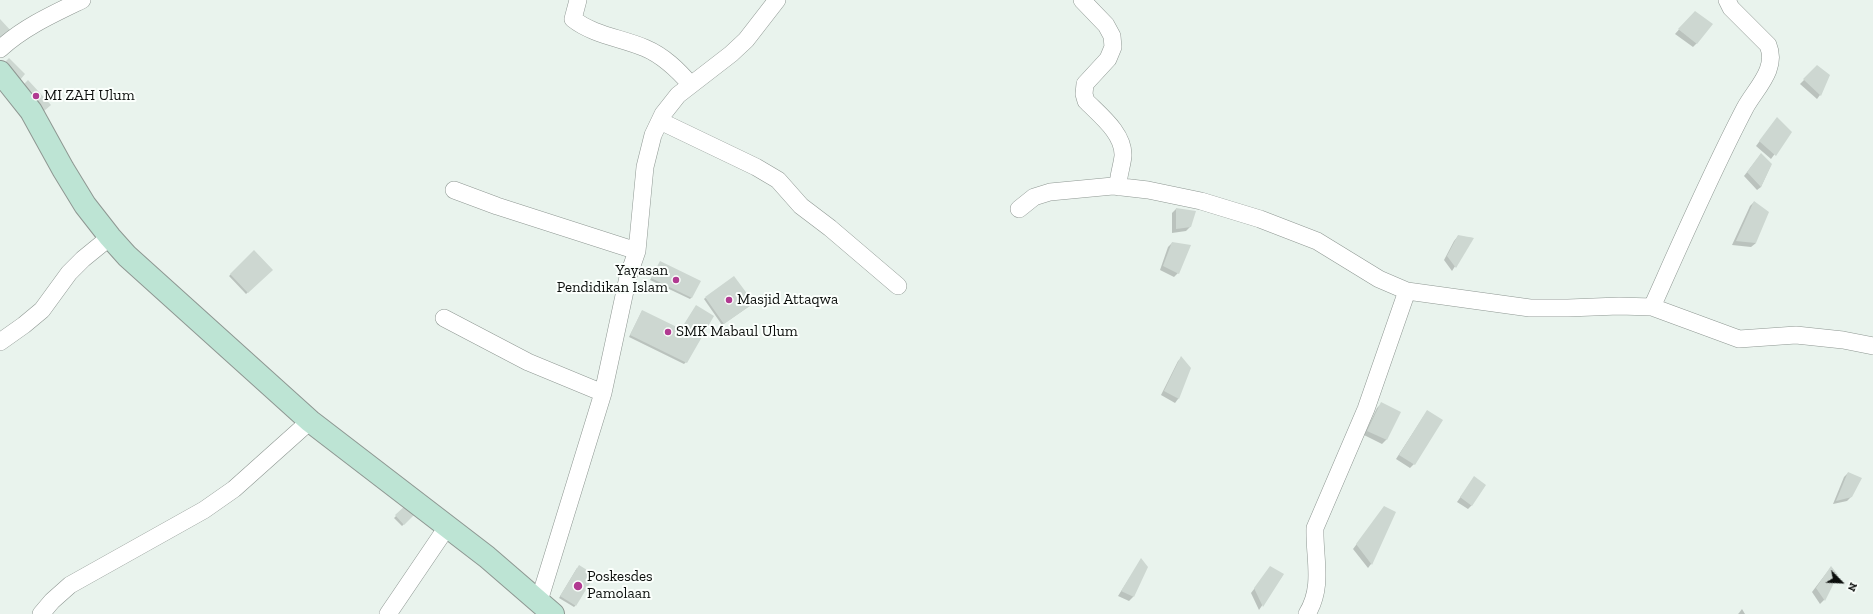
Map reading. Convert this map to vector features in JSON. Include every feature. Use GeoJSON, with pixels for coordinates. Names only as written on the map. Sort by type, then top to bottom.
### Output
{"type":"FeatureCollection","features":[{"type":"Feature","properties":{"kind":"street"},"geometry":{"type":"LineString","coordinates":[[0,49],[13,37],[35,23],[82,0]]}},
{"type":"Feature","properties":{"kind":"street"},"geometry":{"type":"LineString","coordinates":[[578,0],[573,19],[578,23],[608,36],[646,48],[668,62],[691,85]]}},
{"type":"Feature","properties":{"kind":"street"},"geometry":{"type":"LineString","coordinates":[[0,72],[31,111],[81,199],[110,237],[127,256],[310,421],[487,557],[546,608],[603,393],[628,277],[637,250],[645,167],[653,135],[663,114],[678,95],[731,54],[746,40],[777,0]]}},
{"type":"Feature","properties":{"kind":"street"},"geometry":{"type":"LineString","coordinates":[[1082,0],[1106,25],[1112,36],[1113,47],[1108,58],[1085,84],[1084,94],[1086,101],[1118,136],[1122,145],[1123,158],[1119,173],[1118,187]]}},
{"type":"Feature","properties":{"kind":"street"},"geometry":{"type":"LineString","coordinates":[[1652,307],[1716,164],[1747,104],[1767,74],[1771,63],[1772,53],[1768,45],[1731,8],[1727,0]]}},
{"type":"Feature","properties":{"kind":"street"},"geometry":{"type":"LineString","coordinates":[[660,121],[756,167],[778,180],[801,206],[830,228],[898,286]]}},
{"type":"Feature","properties":{"kind":"street"},"geometry":{"type":"LineString","coordinates":[[1018,209],[1034,197],[1050,192],[1118,187],[1148,190],[1201,201],[1260,218],[1317,241],[1379,279],[1407,291],[1530,308],[1619,306],[1652,307],[1739,339],[1796,335],[1843,340],[1873,346]]}},
{"type":"Feature","properties":{"kind":"street"},"geometry":{"type":"LineString","coordinates":[[454,190],[496,206],[637,250]]}},
{"type":"Feature","properties":{"kind":"street"},"geometry":{"type":"LineString","coordinates":[[0,342],[42,310],[69,273],[83,259],[110,237]]}},
{"type":"Feature","properties":{"kind":"street"},"geometry":{"type":"LineString","coordinates":[[1307,614],[1316,589],[1318,576],[1314,548],[1314,528],[1366,409],[1407,291]]}},
{"type":"Feature","properties":{"kind":"street"},"geometry":{"type":"LineString","coordinates":[[444,318],[528,362],[603,393]]}},
{"type":"Feature","properties":{"kind":"street"},"geometry":{"type":"LineString","coordinates":[[41,614],[52,601],[70,585],[93,571],[141,547],[210,506],[234,489],[310,421]]}},
{"type":"Feature","properties":{"kind":"street"},"geometry":{"type":"LineString","coordinates":[[388,614],[447,527]]}},
{"type":"Feature","properties":{"kind":"building"},"geometry":{"type":"Polygon","coordinates":[[[1695,11],[1713,24],[1697,44],[1678,29],[1695,11]]]}},
{"type":"Feature","properties":{"kind":"building"},"geometry":{"type":"Polygon","coordinates":[[[0,19],[12,32],[0,44],[0,19]]]}},
{"type":"Feature","properties":{"kind":"building","name":"MI ZAH Ulum"},"geometry":{"type":"Polygon","coordinates":[[[9,58],[25,74],[20,80],[4,63],[9,58]]]}},
{"type":"Feature","properties":{"kind":"building"},"geometry":{"type":"Polygon","coordinates":[[[1817,65],[1830,75],[1821,96],[1803,79],[1817,65]]]}},
{"type":"Feature","properties":{"kind":"building","name":"MI ZAH Ulum"},"geometry":{"type":"Polygon","coordinates":[[[28,80],[51,105],[44,111],[21,87],[28,80]]]}},
{"type":"Feature","properties":{"kind":"building"},"geometry":{"type":"Polygon","coordinates":[[[1777,117],[1792,132],[1776,156],[1759,141],[1777,117]]]}},
{"type":"Feature","properties":{"kind":"building"},"geometry":{"type":"Polygon","coordinates":[[[1761,153],[1772,164],[1761,187],[1747,172],[1761,153]]]}},
{"type":"Feature","properties":{"kind":"building"},"geometry":{"type":"Polygon","coordinates":[[[1754,201],[1769,212],[1756,243],[1736,241],[1754,201]]]}},
{"type":"Feature","properties":{"kind":"building"},"geometry":{"type":"Polygon","coordinates":[[[1176,208],[1196,211],[1191,227],[1176,229],[1176,208]]]}},
{"type":"Feature","properties":{"kind":"building"},"geometry":{"type":"Polygon","coordinates":[[[1458,235],[1474,238],[1456,268],[1447,256],[1458,235]]]}},
{"type":"Feature","properties":{"kind":"building"},"geometry":{"type":"Polygon","coordinates":[[[1172,242],[1191,245],[1179,274],[1163,266],[1172,242]]]}},
{"type":"Feature","properties":{"kind":"building"},"geometry":{"type":"Polygon","coordinates":[[[254,250],[273,270],[248,293],[230,274],[254,250]]]}},
{"type":"Feature","properties":{"kind":"building","name":"Yayasan Pendidikan Islam"},"geometry":{"type":"Polygon","coordinates":[[[660,261],[701,281],[692,298],[651,278],[660,261]]]}},
{"type":"Feature","properties":{"kind":"building","name":"Masjid Attaqwa"},"geometry":{"type":"Polygon","coordinates":[[[734,276],[754,303],[724,324],[705,297],[734,276]]]}},
{"type":"Feature","properties":{"kind":"building","name":"SMK Mabaul Ulum"},"geometry":{"type":"Polygon","coordinates":[[[696,305],[714,316],[687,363],[630,335],[642,310],[681,329],[696,305]]]}},
{"type":"Feature","properties":{"kind":"building"},"geometry":{"type":"Polygon","coordinates":[[[1181,356],[1191,368],[1179,399],[1164,391],[1181,356]]]}},
{"type":"Feature","properties":{"kind":"building"},"geometry":{"type":"Polygon","coordinates":[[[1381,402],[1401,412],[1387,440],[1367,431],[1381,402]]]}},
{"type":"Feature","properties":{"kind":"building"},"geometry":{"type":"Polygon","coordinates":[[[1427,410],[1443,420],[1415,465],[1399,455],[1427,410]]]}},
{"type":"Feature","properties":{"kind":"building"},"geometry":{"type":"Polygon","coordinates":[[[1848,472],[1862,478],[1852,497],[1836,501],[1848,472]]]}},
{"type":"Feature","properties":{"kind":"building"},"geometry":{"type":"Polygon","coordinates":[[[1474,476],[1486,485],[1472,506],[1460,497],[1474,476]]]}},
{"type":"Feature","properties":{"kind":"building"},"geometry":{"type":"Polygon","coordinates":[[[406,505],[415,514],[404,525],[395,515],[406,505]]]}},
{"type":"Feature","properties":{"kind":"building"},"geometry":{"type":"Polygon","coordinates":[[[1384,506],[1396,512],[1372,565],[1356,544],[1384,506]]]}},
{"type":"Feature","properties":{"kind":"building"},"geometry":{"type":"Polygon","coordinates":[[[1141,558],[1148,567],[1134,597],[1121,591],[1141,558]]]}},
{"type":"Feature","properties":{"kind":"building","name":"Poskesdes Pamolaan"},"geometry":{"type":"Polygon","coordinates":[[[579,565],[595,575],[576,606],[560,596],[579,565]]]}},
{"type":"Feature","properties":{"kind":"building"},"geometry":{"type":"Polygon","coordinates":[[[1270,566],[1284,574],[1263,607],[1254,588],[1270,566]]]}},
{"type":"Feature","properties":{"kind":"building"},"geometry":{"type":"Polygon","coordinates":[[[1831,566],[1838,575],[1825,601],[1816,588],[1831,566]]]}},
{"type":"Feature","properties":{"kind":"place","name":"MI ZAH Ulum"},"geometry":{"type":"Point","coordinates":[36,96]}},
{"type":"Feature","properties":{"kind":"place","name":"Yayasan Pendidikan Islam"},"geometry":{"type":"Point","coordinates":[676,280]}},
{"type":"Feature","properties":{"kind":"place","name":"Masjid Attaqwa"},"geometry":{"type":"Point","coordinates":[729,300]}},
{"type":"Feature","properties":{"kind":"place","name":"SMK Mabaul Ulum"},"geometry":{"type":"Point","coordinates":[668,332]}},
{"type":"Feature","properties":{"kind":"place","name":"Poskesdes Pamolaan"},"geometry":{"type":"Point","coordinates":[578,586]}}]}
